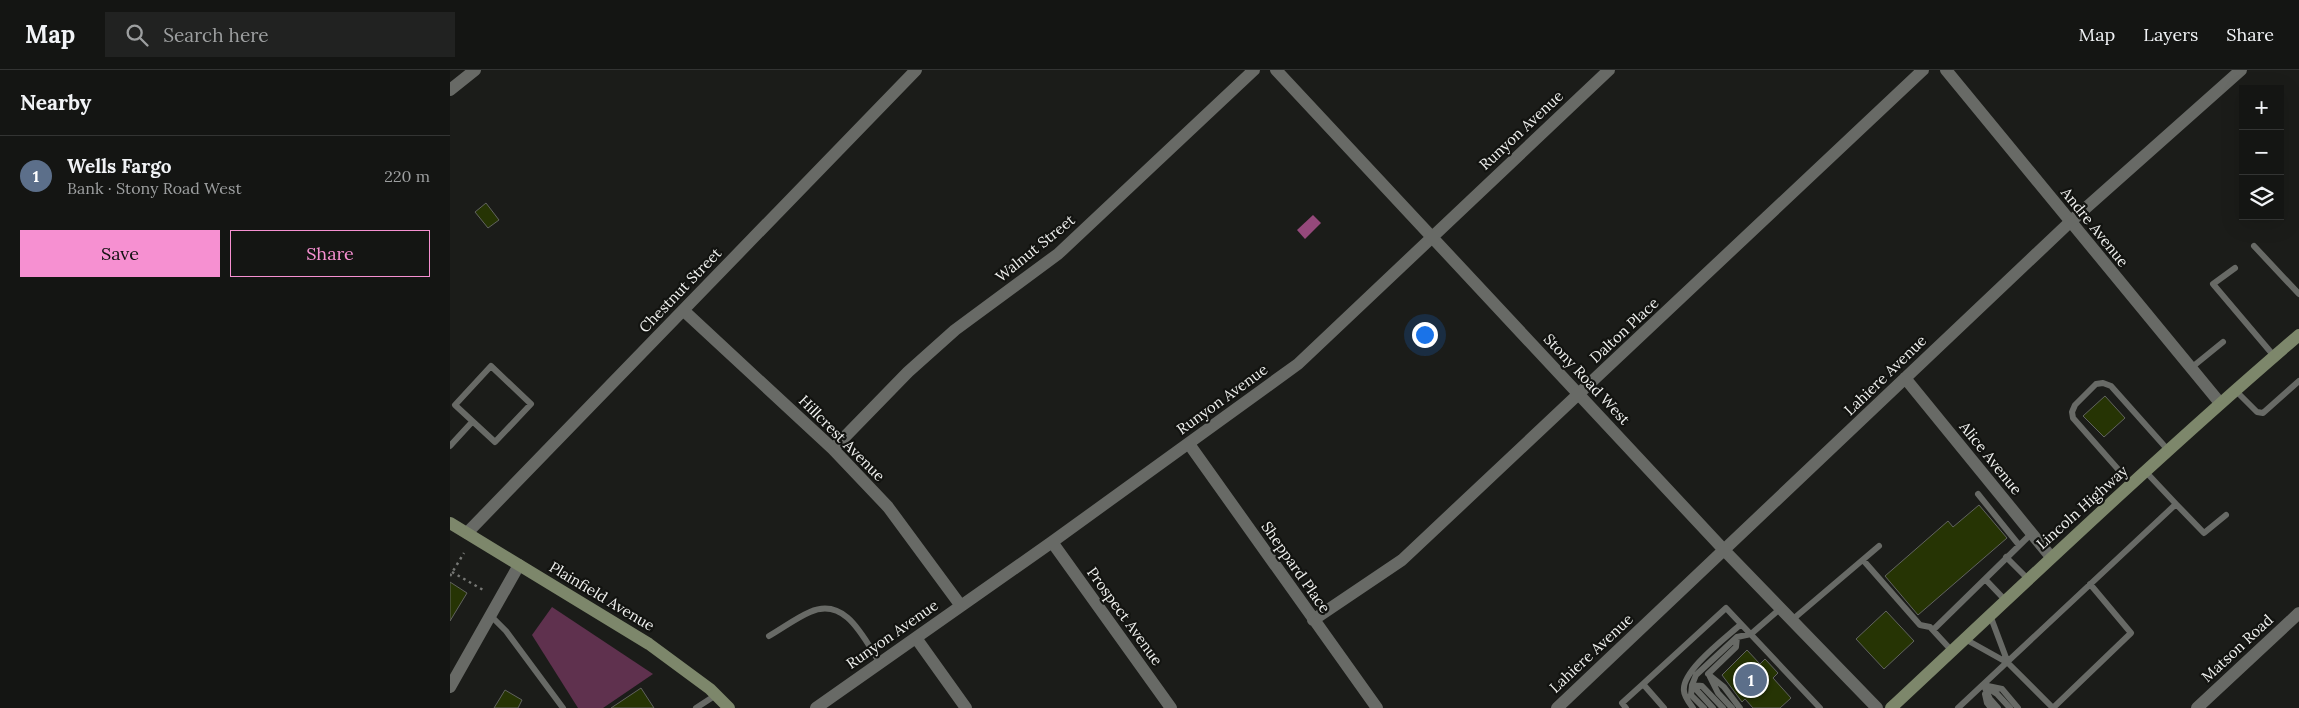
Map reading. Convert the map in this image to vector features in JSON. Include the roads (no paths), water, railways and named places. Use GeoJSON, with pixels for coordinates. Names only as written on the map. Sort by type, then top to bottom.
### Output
{"type":"FeatureCollection","features":[{"type":"Feature","properties":{"kind":"main road","name":"Lincoln Highway"},"geometry":{"type":"LineString","coordinates":[[1891,708],[2145,471],[2299,335]]}},
{"type":"Feature","properties":{"kind":"main road","name":"Plainfield Avenue"},"geometry":{"type":"LineString","coordinates":[[450,523],[649,644],[716,695],[728,708]]}},
{"type":"Feature","properties":{"kind":"street"},"geometry":{"type":"LineString","coordinates":[[450,90],[475,70]]}},
{"type":"Feature","properties":{"kind":"street","name":"Chestnut Street"},"geometry":{"type":"LineString","coordinates":[[466,533],[916,70]]}},
{"type":"Feature","properties":{"kind":"street","name":"Walnut Street"},"geometry":{"type":"LineString","coordinates":[[833,449],[908,372],[955,330],[1058,254],[1254,70]]}},
{"type":"Feature","properties":{"kind":"street","name":"Stony Road West"},"geometry":{"type":"LineString","coordinates":[[1276,70],[1724,550],[1877,708]]}},
{"type":"Feature","properties":{"kind":"street","name":"Runyon Avenue"},"geometry":{"type":"LineString","coordinates":[[816,708],[1052,542],[1298,364],[1430,237],[1609,70]]}},
{"type":"Feature","properties":{"kind":"street","name":"Dalton Place"},"geometry":{"type":"LineString","coordinates":[[1314,620],[1402,560],[1923,70]]}},
{"type":"Feature","properties":{"kind":"street","name":"Andre Avenue"},"geometry":{"type":"LineString","coordinates":[[1946,70],[2220,403]]}},
{"type":"Feature","properties":{"kind":"street","name":"Lahiere Avenue"},"geometry":{"type":"LineString","coordinates":[[1557,708],[2070,222],[2241,70]]}},
{"type":"Feature","properties":{"kind":"street","name":"Hillcrest Avenue"},"geometry":{"type":"LineString","coordinates":[[683,310],[833,449],[888,508],[961,606]]}},
{"type":"Feature","properties":{"kind":"street","name":"Alice Avenue"},"geometry":{"type":"LineString","coordinates":[[1905,378],[2051,557]]}},
{"type":"Feature","properties":{"kind":"street","name":"Sheppard Place"},"geometry":{"type":"LineString","coordinates":[[1189,444],[1377,708]]}},
{"type":"Feature","properties":{"kind":"street","name":"Prospect Avenue"},"geometry":{"type":"LineString","coordinates":[[1052,542],[1171,708]]}},
{"type":"Feature","properties":{"kind":"street"},"geometry":{"type":"LineString","coordinates":[[450,687],[519,565]]}},
{"type":"Feature","properties":{"kind":"street","name":"Matson Road"},"geometry":{"type":"LineString","coordinates":[[2197,708],[2299,613]]}},
{"type":"Feature","properties":{"kind":"street"},"geometry":{"type":"LineString","coordinates":[[916,638],[966,708]]}},
{"type":"Feature","properties":{"kind":"lane"},"geometry":{"type":"LineString","coordinates":[[2254,246],[2299,294]]}},
{"type":"Feature","properties":{"kind":"lane"},"geometry":{"type":"LineString","coordinates":[[2235,268],[2213,284],[2274,356]]}},
{"type":"Feature","properties":{"kind":"lane"},"geometry":{"type":"LineString","coordinates":[[2191,368],[2223,342]]}},
{"type":"Feature","properties":{"kind":"lane"},"geometry":{"type":"LineString","coordinates":[[491,366],[531,404],[495,442],[472,422],[455,405],[491,366]]}},
{"type":"Feature","properties":{"kind":"lane"},"geometry":{"type":"LineString","coordinates":[[2235,390],[2257,412],[2263,412],[2299,381]]}},
{"type":"Feature","properties":{"kind":"lane"},"geometry":{"type":"LineString","coordinates":[[2131,484],[2073,418],[2072,412],[2075,405],[2096,384],[2104,383],[2111,386],[2168,450]]}},
{"type":"Feature","properties":{"kind":"lane"},"geometry":{"type":"LineString","coordinates":[[450,446],[472,422]]}},
{"type":"Feature","properties":{"kind":"lane"},"geometry":{"type":"LineString","coordinates":[[2145,471],[2204,533],[2226,515]]}},
{"type":"Feature","properties":{"kind":"lane"},"geometry":{"type":"LineString","coordinates":[[1978,494],[2019,545]]}},
{"type":"Feature","properties":{"kind":"lane"},"geometry":{"type":"LineString","coordinates":[[1958,708],[2176,504]]}},
{"type":"Feature","properties":{"kind":"lane"},"geometry":{"type":"LineString","coordinates":[[1933,630],[2031,534]]}},
{"type":"Feature","properties":{"kind":"lane"},"geometry":{"type":"LineString","coordinates":[[1792,620],[1879,546]]}},
{"type":"Feature","properties":{"kind":"lane"},"geometry":{"type":"LineString","coordinates":[[2006,557],[2028,579]]}},
{"type":"Feature","properties":{"kind":"lane"},"geometry":{"type":"LineString","coordinates":[[1863,560],[1920,625],[1930,627],[1952,651]]}},
{"type":"Feature","properties":{"kind":"lane"},"geometry":{"type":"LineString","coordinates":[[1985,579],[2005,600]]}},
{"type":"Feature","properties":{"kind":"lane"},"geometry":{"type":"LineString","coordinates":[[1965,639],[2008,663],[2053,708],[2130,633],[2090,584]]}},
{"type":"Feature","properties":{"kind":"lane"},"geometry":{"type":"LineString","coordinates":[[1626,708],[1622,703],[1726,608],[1820,708]]}},
{"type":"Feature","properties":{"kind":"lane"},"geometry":{"type":"LineString","coordinates":[[1704,708],[1691,695],[1696,675],[1737,637],[1751,634],[1781,608]]}},
{"type":"Feature","properties":{"kind":"lane"},"geometry":{"type":"LineString","coordinates":[[770,636],[810,612],[833,609],[848,616],[880,663]]}},
{"type":"Feature","properties":{"kind":"lane"},"geometry":{"type":"LineString","coordinates":[[1990,614],[2008,663]]}},
{"type":"Feature","properties":{"kind":"lane"},"geometry":{"type":"LineString","coordinates":[[490,616],[506,632],[563,708]]}},
{"type":"Feature","properties":{"kind":"lane"},"geometry":{"type":"LineString","coordinates":[[1693,708],[1683,692],[1685,679],[1704,657],[1741,624]]}},
{"type":"Feature","properties":{"kind":"lane"},"geometry":{"type":"LineString","coordinates":[[1708,674],[1736,647],[1737,637]]}},
{"type":"Feature","properties":{"kind":"lane"},"geometry":{"type":"LineString","coordinates":[[1708,674],[1718,693],[1732,708]]}},
{"type":"Feature","properties":{"kind":"lane"},"geometry":{"type":"LineString","coordinates":[[1708,674],[1724,687],[1740,708]]}},
{"type":"Feature","properties":{"kind":"lane"},"geometry":{"type":"LineString","coordinates":[[1642,684],[1664,708]]}},
{"type":"Feature","properties":{"kind":"lane"},"geometry":{"type":"LineString","coordinates":[[1692,685],[1713,708]]}},
{"type":"Feature","properties":{"kind":"lane"},"geometry":{"type":"LineString","coordinates":[[1692,685],[1702,686],[1723,708]]}},
{"type":"Feature","properties":{"kind":"lane"},"geometry":{"type":"LineString","coordinates":[[1983,686],[1987,703],[1991,708]]}},
{"type":"Feature","properties":{"kind":"lane"},"geometry":{"type":"LineString","coordinates":[[1983,686],[1990,699],[1998,708]]}},
{"type":"Feature","properties":{"kind":"lane"},"geometry":{"type":"LineString","coordinates":[[1983,686],[1997,694],[2010,708]]}},
{"type":"Feature","properties":{"kind":"lane"},"geometry":{"type":"LineString","coordinates":[[1983,686],[2002,689],[2018,708]]}},
{"type":"Feature","properties":{"kind":"lane"},"geometry":{"type":"LineString","coordinates":[[696,708],[716,695]]}},
{"type":"Feature","properties":{"kind":"place","name":"Wells Fargo"},"geometry":{"type":"Point","coordinates":[1751,680]}}]}
